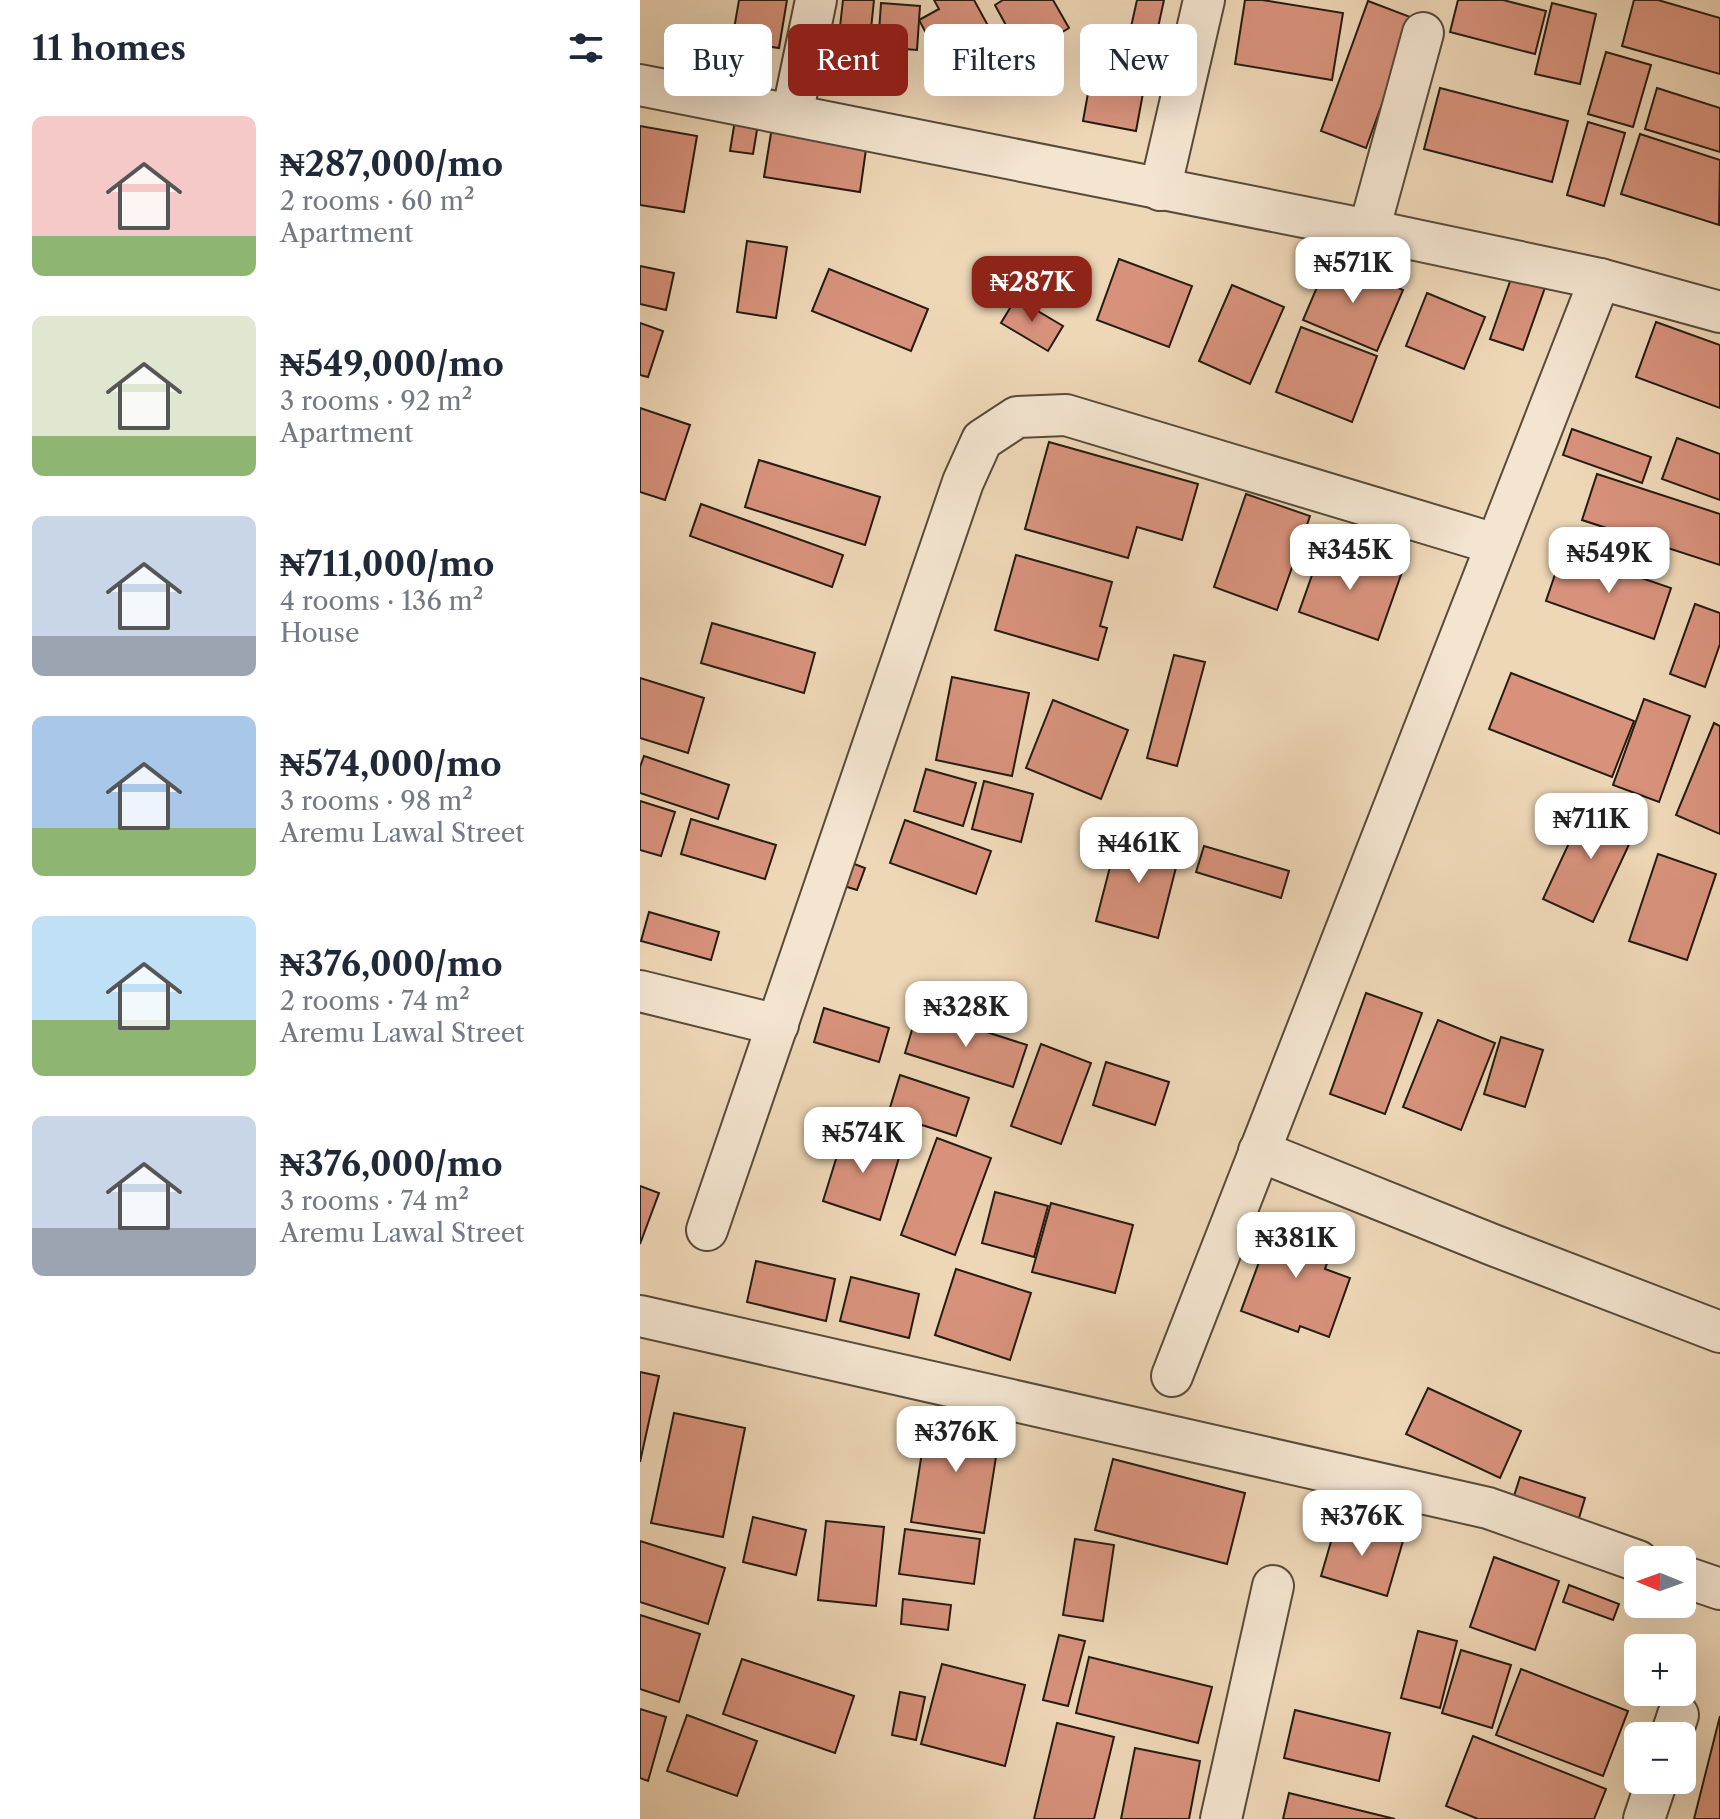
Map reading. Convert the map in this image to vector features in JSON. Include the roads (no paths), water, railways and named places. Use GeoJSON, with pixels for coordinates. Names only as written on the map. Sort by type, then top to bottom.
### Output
{"type":"FeatureCollection","features":[{"type":"Feature","properties":{"kind":"street"},"geometry":{"type":"LineString","coordinates":[[792,115],[816,0]]}},
{"type":"Feature","properties":{"kind":"street"},"geometry":{"type":"LineString","coordinates":[[1160,190],[1204,0]]}},
{"type":"Feature","properties":{"kind":"street"},"geometry":{"type":"LineString","coordinates":[[1369,230],[1423,33]]}},
{"type":"Feature","properties":{"kind":"street"},"geometry":{"type":"LineString","coordinates":[[640,85],[1369,230],[1600,279],[1720,312]]}},
{"type":"Feature","properties":{"kind":"street"},"geometry":{"type":"LineString","coordinates":[[1172,1376],[1600,279]]}},
{"type":"Feature","properties":{"kind":"street"},"geometry":{"type":"LineString","coordinates":[[707,1230],[963,482],[982,440],[1017,417],[1066,415],[1495,544]]}},
{"type":"Feature","properties":{"kind":"street"},"geometry":{"type":"LineString","coordinates":[[640,991],[778,1025]]}},
{"type":"Feature","properties":{"kind":"street"},"geometry":{"type":"LineString","coordinates":[[1259,1151],[1720,1332]]}},
{"type":"Feature","properties":{"kind":"street"},"geometry":{"type":"LineString","coordinates":[[640,1316],[1488,1508],[1624,1556]]}},
{"type":"Feature","properties":{"kind":"street"},"geometry":{"type":"LineString","coordinates":[[1696,1581],[1720,1589]]}},
{"type":"Feature","properties":{"kind":"street"},"geometry":{"type":"LineString","coordinates":[[1221,1819],[1273,1586]]}},
{"type":"Feature","properties":{"kind":"street"},"geometry":{"type":"LineString","coordinates":[[1644,1819],[1652,1794]]}}]}
